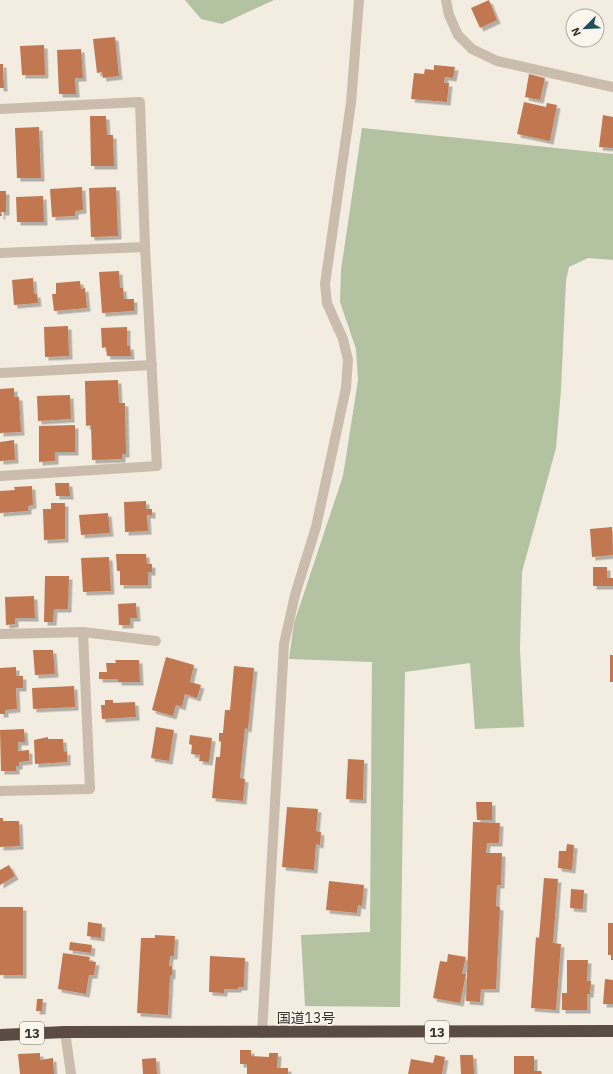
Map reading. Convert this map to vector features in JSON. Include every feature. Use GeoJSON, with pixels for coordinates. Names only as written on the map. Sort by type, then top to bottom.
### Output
{"type":"FeatureCollection","features":[{"type":"Feature","properties":{"kind":"highway","name":"国道13号"},"geometry":{"type":"LineString","coordinates":[[0,1034],[64,1032],[262,1033],[613,1031]]}},
{"type":"Feature","properties":{"kind":"street"},"geometry":{"type":"LineString","coordinates":[[262,1033],[284,644],[295,595],[316,527],[346,388],[348,360],[343,339],[327,303],[325,284],[351,103],[359,0]]}},
{"type":"Feature","properties":{"kind":"street"},"geometry":{"type":"LineString","coordinates":[[446,0],[448,14],[458,35],[472,49],[497,61],[613,87]]}},
{"type":"Feature","properties":{"kind":"street"},"geometry":{"type":"LineString","coordinates":[[0,109],[140,102],[145,247],[157,466],[0,476]]}},
{"type":"Feature","properties":{"kind":"street"},"geometry":{"type":"LineString","coordinates":[[0,253],[145,247]]}},
{"type":"Feature","properties":{"kind":"street"},"geometry":{"type":"LineString","coordinates":[[0,373],[152,365]]}},
{"type":"Feature","properties":{"kind":"street"},"geometry":{"type":"LineString","coordinates":[[0,634],[83,632],[156,641]]}},
{"type":"Feature","properties":{"kind":"street"},"geometry":{"type":"LineString","coordinates":[[0,791],[90,789],[83,632]]}},
{"type":"Feature","properties":{"kind":"street"},"geometry":{"type":"LineString","coordinates":[[64,1032],[71,1074]]}},
{"type":"Feature","properties":{"kind":"green space"},"geometry":{"type":"Polygon","coordinates":[[[185,0],[274,0],[222,24],[201,19],[185,0]]]}},
{"type":"Feature","properties":{"kind":"green space"},"geometry":{"type":"Polygon","coordinates":[[[362,128],[613,154],[613,260],[588,258],[569,267],[566,280],[561,390],[556,448],[522,572],[520,650],[524,727],[475,729],[470,663],[405,672],[400,1007],[305,1006],[301,935],[370,932],[372,662],[289,659],[294,623],[343,476],[358,380],[356,349],[340,302],[341,270],[362,128]]]}},
{"type":"Feature","properties":{"kind":"building"},"geometry":{"type":"Polygon","coordinates":[[[489,0],[497,20],[480,28],[471,8],[489,0]]]}},
{"type":"Feature","properties":{"kind":"building"},"geometry":{"type":"Polygon","coordinates":[[[115,37],[119,76],[103,78],[102,72],[97,73],[93,39],[115,37]]]}},
{"type":"Feature","properties":{"kind":"building"},"geometry":{"type":"Polygon","coordinates":[[[44,45],[45,75],[22,75],[20,46],[44,45]]]}},
{"type":"Feature","properties":{"kind":"building"},"geometry":{"type":"Polygon","coordinates":[[[81,49],[83,78],[75,78],[76,94],[59,94],[57,50],[81,49]]]}},
{"type":"Feature","properties":{"kind":"building"},"geometry":{"type":"Polygon","coordinates":[[[0,64],[3,64],[4,88],[0,88],[0,64]]]}},
{"type":"Feature","properties":{"kind":"building"},"geometry":{"type":"Polygon","coordinates":[[[434,65],[455,67],[453,78],[445,77],[444,83],[449,83],[447,102],[411,99],[414,73],[424,74],[425,69],[434,70],[434,65]]]}},
{"type":"Feature","properties":{"kind":"building"},"geometry":{"type":"Polygon","coordinates":[[[529,74],[545,78],[540,100],[525,97],[529,74]]]}},
{"type":"Feature","properties":{"kind":"building"},"geometry":{"type":"Polygon","coordinates":[[[524,102],[546,107],[547,103],[557,105],[550,141],[517,134],[524,102]]]}},
{"type":"Feature","properties":{"kind":"building"},"geometry":{"type":"Polygon","coordinates":[[[603,115],[613,117],[613,148],[599,147],[603,115]]]}},
{"type":"Feature","properties":{"kind":"building"},"geometry":{"type":"Polygon","coordinates":[[[90,116],[106,116],[107,135],[113,135],[114,166],[91,166],[90,116]]]}},
{"type":"Feature","properties":{"kind":"building"},"geometry":{"type":"Polygon","coordinates":[[[39,127],[41,178],[17,178],[15,128],[39,127]]]}},
{"type":"Feature","properties":{"kind":"building"},"geometry":{"type":"Polygon","coordinates":[[[82,187],[83,210],[75,211],[75,216],[52,217],[50,189],[82,187]]]}},
{"type":"Feature","properties":{"kind":"building"},"geometry":{"type":"Polygon","coordinates":[[[116,187],[118,236],[91,237],[89,188],[116,187]]]}},
{"type":"Feature","properties":{"kind":"building"},"geometry":{"type":"Polygon","coordinates":[[[0,191],[6,191],[6,212],[1,212],[2,216],[0,216],[0,191]]]}},
{"type":"Feature","properties":{"kind":"building"},"geometry":{"type":"Polygon","coordinates":[[[43,196],[44,222],[17,222],[16,197],[43,196]]]}},
{"type":"Feature","properties":{"kind":"building"},"geometry":{"type":"Polygon","coordinates":[[[119,271],[120,288],[123,288],[124,299],[134,299],[134,311],[102,313],[99,272],[119,271]]]}},
{"type":"Feature","properties":{"kind":"building"},"geometry":{"type":"Polygon","coordinates":[[[33,278],[34,294],[37,294],[38,303],[14,305],[12,280],[33,278]]]}},
{"type":"Feature","properties":{"kind":"building"},"geometry":{"type":"Polygon","coordinates":[[[80,281],[81,289],[85,288],[87,308],[54,311],[52,294],[56,294],[56,283],[80,281]]]}},
{"type":"Feature","properties":{"kind":"building"},"geometry":{"type":"Polygon","coordinates":[[[68,326],[69,356],[45,357],[44,327],[68,326]]]}},
{"type":"Feature","properties":{"kind":"building"},"geometry":{"type":"Polygon","coordinates":[[[127,327],[127,346],[130,346],[131,356],[107,356],[106,347],[102,348],[101,328],[127,327]]]}},
{"type":"Feature","properties":{"kind":"building"},"geometry":{"type":"Polygon","coordinates":[[[118,380],[119,403],[125,403],[126,454],[122,454],[122,459],[92,460],[91,425],[86,426],[85,381],[118,380]]]}},
{"type":"Feature","properties":{"kind":"building"},"geometry":{"type":"Polygon","coordinates":[[[14,388],[14,397],[19,397],[21,432],[0,433],[0,389],[14,388]]]}},
{"type":"Feature","properties":{"kind":"building"},"geometry":{"type":"Polygon","coordinates":[[[70,395],[71,419],[38,421],[37,396],[70,395]]]}},
{"type":"Feature","properties":{"kind":"building"},"geometry":{"type":"Polygon","coordinates":[[[75,425],[75,452],[55,452],[55,461],[39,462],[39,426],[75,425]]]}},
{"type":"Feature","properties":{"kind":"building"},"geometry":{"type":"Polygon","coordinates":[[[14,440],[15,460],[0,461],[0,442],[14,440]]]}},
{"type":"Feature","properties":{"kind":"building"},"geometry":{"type":"Polygon","coordinates":[[[55,483],[69,483],[70,496],[56,496],[55,483]]]}},
{"type":"Feature","properties":{"kind":"building"},"geometry":{"type":"Polygon","coordinates":[[[32,486],[33,505],[28,506],[28,511],[0,513],[0,491],[15,490],[14,487],[32,486]]]}},
{"type":"Feature","properties":{"kind":"building"},"geometry":{"type":"Polygon","coordinates":[[[146,501],[146,509],[152,509],[152,515],[147,515],[148,531],[125,532],[124,502],[146,501]]]}},
{"type":"Feature","properties":{"kind":"building"},"geometry":{"type":"Polygon","coordinates":[[[51,503],[65,503],[65,539],[44,540],[43,509],[51,509],[51,503]]]}},
{"type":"Feature","properties":{"kind":"building"},"geometry":{"type":"Polygon","coordinates":[[[108,513],[110,533],[81,535],[79,515],[108,513]]]}},
{"type":"Feature","properties":{"kind":"building"},"geometry":{"type":"Polygon","coordinates":[[[612,527],[613,555],[592,557],[590,529],[612,527]]]}},
{"type":"Feature","properties":{"kind":"building"},"geometry":{"type":"Polygon","coordinates":[[[116,554],[146,554],[147,564],[152,564],[152,572],[148,572],[148,585],[120,585],[120,571],[117,571],[116,554]]]}},
{"type":"Feature","properties":{"kind":"building"},"geometry":{"type":"Polygon","coordinates":[[[109,557],[111,591],[83,592],[81,558],[109,557]]]}},
{"type":"Feature","properties":{"kind":"building"},"geometry":{"type":"Polygon","coordinates":[[[593,567],[607,567],[607,578],[613,578],[613,586],[593,586],[593,567]]]}},
{"type":"Feature","properties":{"kind":"building"},"geometry":{"type":"Polygon","coordinates":[[[45,576],[69,576],[68,609],[54,609],[53,622],[44,622],[45,576]]]}},
{"type":"Feature","properties":{"kind":"building"},"geometry":{"type":"Polygon","coordinates":[[[34,596],[35,618],[15,618],[15,624],[6,625],[5,597],[34,596]]]}},
{"type":"Feature","properties":{"kind":"building"},"geometry":{"type":"Polygon","coordinates":[[[136,603],[137,618],[130,618],[130,625],[119,625],[118,604],[136,603]]]}},
{"type":"Feature","properties":{"kind":"building"},"geometry":{"type":"Polygon","coordinates":[[[33,650],[53,650],[55,674],[35,675],[33,650]]]}},
{"type":"Feature","properties":{"kind":"building"},"geometry":{"type":"Polygon","coordinates":[[[610,655],[613,655],[613,682],[610,682],[610,655]]]}},
{"type":"Feature","properties":{"kind":"building"},"geometry":{"type":"Polygon","coordinates":[[[166,657],[194,665],[190,682],[201,685],[197,698],[185,694],[182,707],[176,705],[173,716],[152,710],[166,657]]]}},
{"type":"Feature","properties":{"kind":"building"},"geometry":{"type":"Polygon","coordinates":[[[115,660],[139,660],[140,682],[118,682],[118,679],[99,679],[99,672],[107,672],[106,663],[116,663],[115,660]]]}},
{"type":"Feature","properties":{"kind":"building"},"geometry":{"type":"Polygon","coordinates":[[[234,666],[254,668],[248,729],[245,728],[240,778],[245,779],[243,801],[212,798],[216,757],[220,757],[221,742],[219,741],[219,733],[223,733],[225,710],[230,710],[234,666]]]}},
{"type":"Feature","properties":{"kind":"building"},"geometry":{"type":"Polygon","coordinates":[[[16,667],[16,676],[23,676],[23,688],[16,688],[17,709],[5,710],[5,714],[0,714],[0,668],[16,667]]]}},
{"type":"Feature","properties":{"kind":"building"},"geometry":{"type":"Polygon","coordinates":[[[74,686],[75,707],[33,709],[32,688],[74,686]]]}},
{"type":"Feature","properties":{"kind":"building"},"geometry":{"type":"Polygon","coordinates":[[[105,700],[113,700],[113,703],[135,702],[136,717],[102,719],[101,705],[105,705],[105,700]]]}},
{"type":"Feature","properties":{"kind":"building"},"geometry":{"type":"Polygon","coordinates":[[[156,727],[174,730],[169,761],[151,758],[156,727]]]}},
{"type":"Feature","properties":{"kind":"building"},"geometry":{"type":"Polygon","coordinates":[[[24,729],[25,742],[18,742],[18,751],[29,750],[29,761],[19,762],[19,766],[16,766],[16,771],[1,771],[0,730],[24,729]]]}},
{"type":"Feature","properties":{"kind":"building"},"geometry":{"type":"Polygon","coordinates":[[[190,735],[212,738],[209,762],[199,761],[200,755],[191,754],[192,745],[189,744],[190,735]]]}},
{"type":"Feature","properties":{"kind":"building"},"geometry":{"type":"Polygon","coordinates":[[[48,737],[48,739],[63,739],[64,752],[67,751],[67,762],[35,764],[34,740],[48,737]]]}},
{"type":"Feature","properties":{"kind":"building"},"geometry":{"type":"Polygon","coordinates":[[[348,759],[364,760],[363,800],[346,799],[348,759]]]}},
{"type":"Feature","properties":{"kind":"building"},"geometry":{"type":"Polygon","coordinates":[[[476,802],[492,802],[492,820],[477,820],[476,802]]]}},
{"type":"Feature","properties":{"kind":"building"},"geometry":{"type":"Polygon","coordinates":[[[287,807],[318,809],[316,831],[321,832],[320,845],[316,844],[314,870],[282,867],[287,807]]]}},
{"type":"Feature","properties":{"kind":"building"},"geometry":{"type":"Polygon","coordinates":[[[0,818],[3,818],[3,821],[19,821],[20,846],[0,847],[0,818]]]}},
{"type":"Feature","properties":{"kind":"building"},"geometry":{"type":"Polygon","coordinates":[[[473,822],[500,823],[499,843],[487,843],[486,853],[502,853],[501,885],[497,885],[496,906],[500,907],[496,989],[481,989],[480,1002],[466,1001],[473,822]]]}},
{"type":"Feature","properties":{"kind":"building"},"geometry":{"type":"Polygon","coordinates":[[[567,844],[574,845],[572,870],[558,868],[559,851],[566,851],[567,844]]]}},
{"type":"Feature","properties":{"kind":"building"},"geometry":{"type":"Polygon","coordinates":[[[9,865],[15,876],[0,885],[0,870],[9,865]]]}},
{"type":"Feature","properties":{"kind":"building"},"geometry":{"type":"Polygon","coordinates":[[[544,878],[558,879],[553,943],[561,944],[556,1010],[531,1008],[536,937],[539,938],[544,878]]]}},
{"type":"Feature","properties":{"kind":"building"},"geometry":{"type":"Polygon","coordinates":[[[329,881],[364,885],[362,906],[358,905],[357,913],[326,910],[329,881]]]}},
{"type":"Feature","properties":{"kind":"building"},"geometry":{"type":"Polygon","coordinates":[[[571,889],[584,890],[583,909],[570,908],[571,889]]]}},
{"type":"Feature","properties":{"kind":"building"},"geometry":{"type":"Polygon","coordinates":[[[0,907],[23,907],[23,975],[0,975],[0,907]]]}},
{"type":"Feature","properties":{"kind":"building"},"geometry":{"type":"Polygon","coordinates":[[[88,922],[102,924],[101,938],[87,936],[88,922]]]}},
{"type":"Feature","properties":{"kind":"building"},"geometry":{"type":"Polygon","coordinates":[[[608,923],[613,923],[613,960],[611,960],[611,955],[608,955],[608,923]]]}},
{"type":"Feature","properties":{"kind":"building"},"geometry":{"type":"Polygon","coordinates":[[[155,935],[175,936],[174,956],[170,956],[169,966],[172,966],[172,976],[170,975],[168,1015],[137,1013],[141,938],[155,938],[155,935]]]}},
{"type":"Feature","properties":{"kind":"building"},"geometry":{"type":"Polygon","coordinates":[[[70,942],[92,945],[91,953],[69,950],[70,942]]]}},
{"type":"Feature","properties":{"kind":"building"},"geometry":{"type":"Polygon","coordinates":[[[63,953],[90,957],[89,961],[96,962],[94,975],[89,975],[86,994],[58,989],[63,953]]]}},
{"type":"Feature","properties":{"kind":"building"},"geometry":{"type":"Polygon","coordinates":[[[448,954],[466,957],[462,974],[466,974],[460,1003],[433,998],[440,961],[447,962],[448,954]]]}},
{"type":"Feature","properties":{"kind":"building"},"geometry":{"type":"Polygon","coordinates":[[[210,956],[245,958],[244,987],[238,987],[238,989],[224,989],[224,993],[209,992],[210,956]]]}},
{"type":"Feature","properties":{"kind":"building"},"geometry":{"type":"Polygon","coordinates":[[[567,960],[588,960],[587,981],[591,981],[590,994],[587,994],[587,1010],[562,1010],[562,993],[567,993],[567,960]]]}},
{"type":"Feature","properties":{"kind":"building"},"geometry":{"type":"Polygon","coordinates":[[[605,979],[613,980],[613,1004],[603,1004],[605,979]]]}},
{"type":"Feature","properties":{"kind":"building"},"geometry":{"type":"Polygon","coordinates":[[[37,999],[43,999],[42,1011],[36,1011],[37,999]]]}},
{"type":"Feature","properties":{"kind":"building"},"geometry":{"type":"Polygon","coordinates":[[[240,1050],[251,1050],[251,1056],[269,1057],[269,1053],[278,1053],[277,1068],[288,1068],[288,1074],[247,1074],[247,1064],[240,1064],[240,1050]]]}},
{"type":"Feature","properties":{"kind":"building"},"geometry":{"type":"Polygon","coordinates":[[[40,1053],[40,1060],[53,1058],[54,1074],[20,1074],[18,1054],[40,1053]]]}},
{"type":"Feature","properties":{"kind":"building"},"geometry":{"type":"Polygon","coordinates":[[[435,1055],[445,1057],[442,1074],[408,1074],[411,1059],[433,1063],[435,1055]]]}},
{"type":"Feature","properties":{"kind":"building"},"geometry":{"type":"Polygon","coordinates":[[[460,1055],[473,1055],[474,1074],[461,1074],[460,1055]]]}},
{"type":"Feature","properties":{"kind":"building"},"geometry":{"type":"Polygon","coordinates":[[[514,1056],[534,1056],[534,1071],[541,1071],[542,1074],[514,1074],[514,1056]]]}},
{"type":"Feature","properties":{"kind":"building"},"geometry":{"type":"Polygon","coordinates":[[[156,1058],[157,1074],[143,1074],[142,1059],[156,1058]]]}}]}
